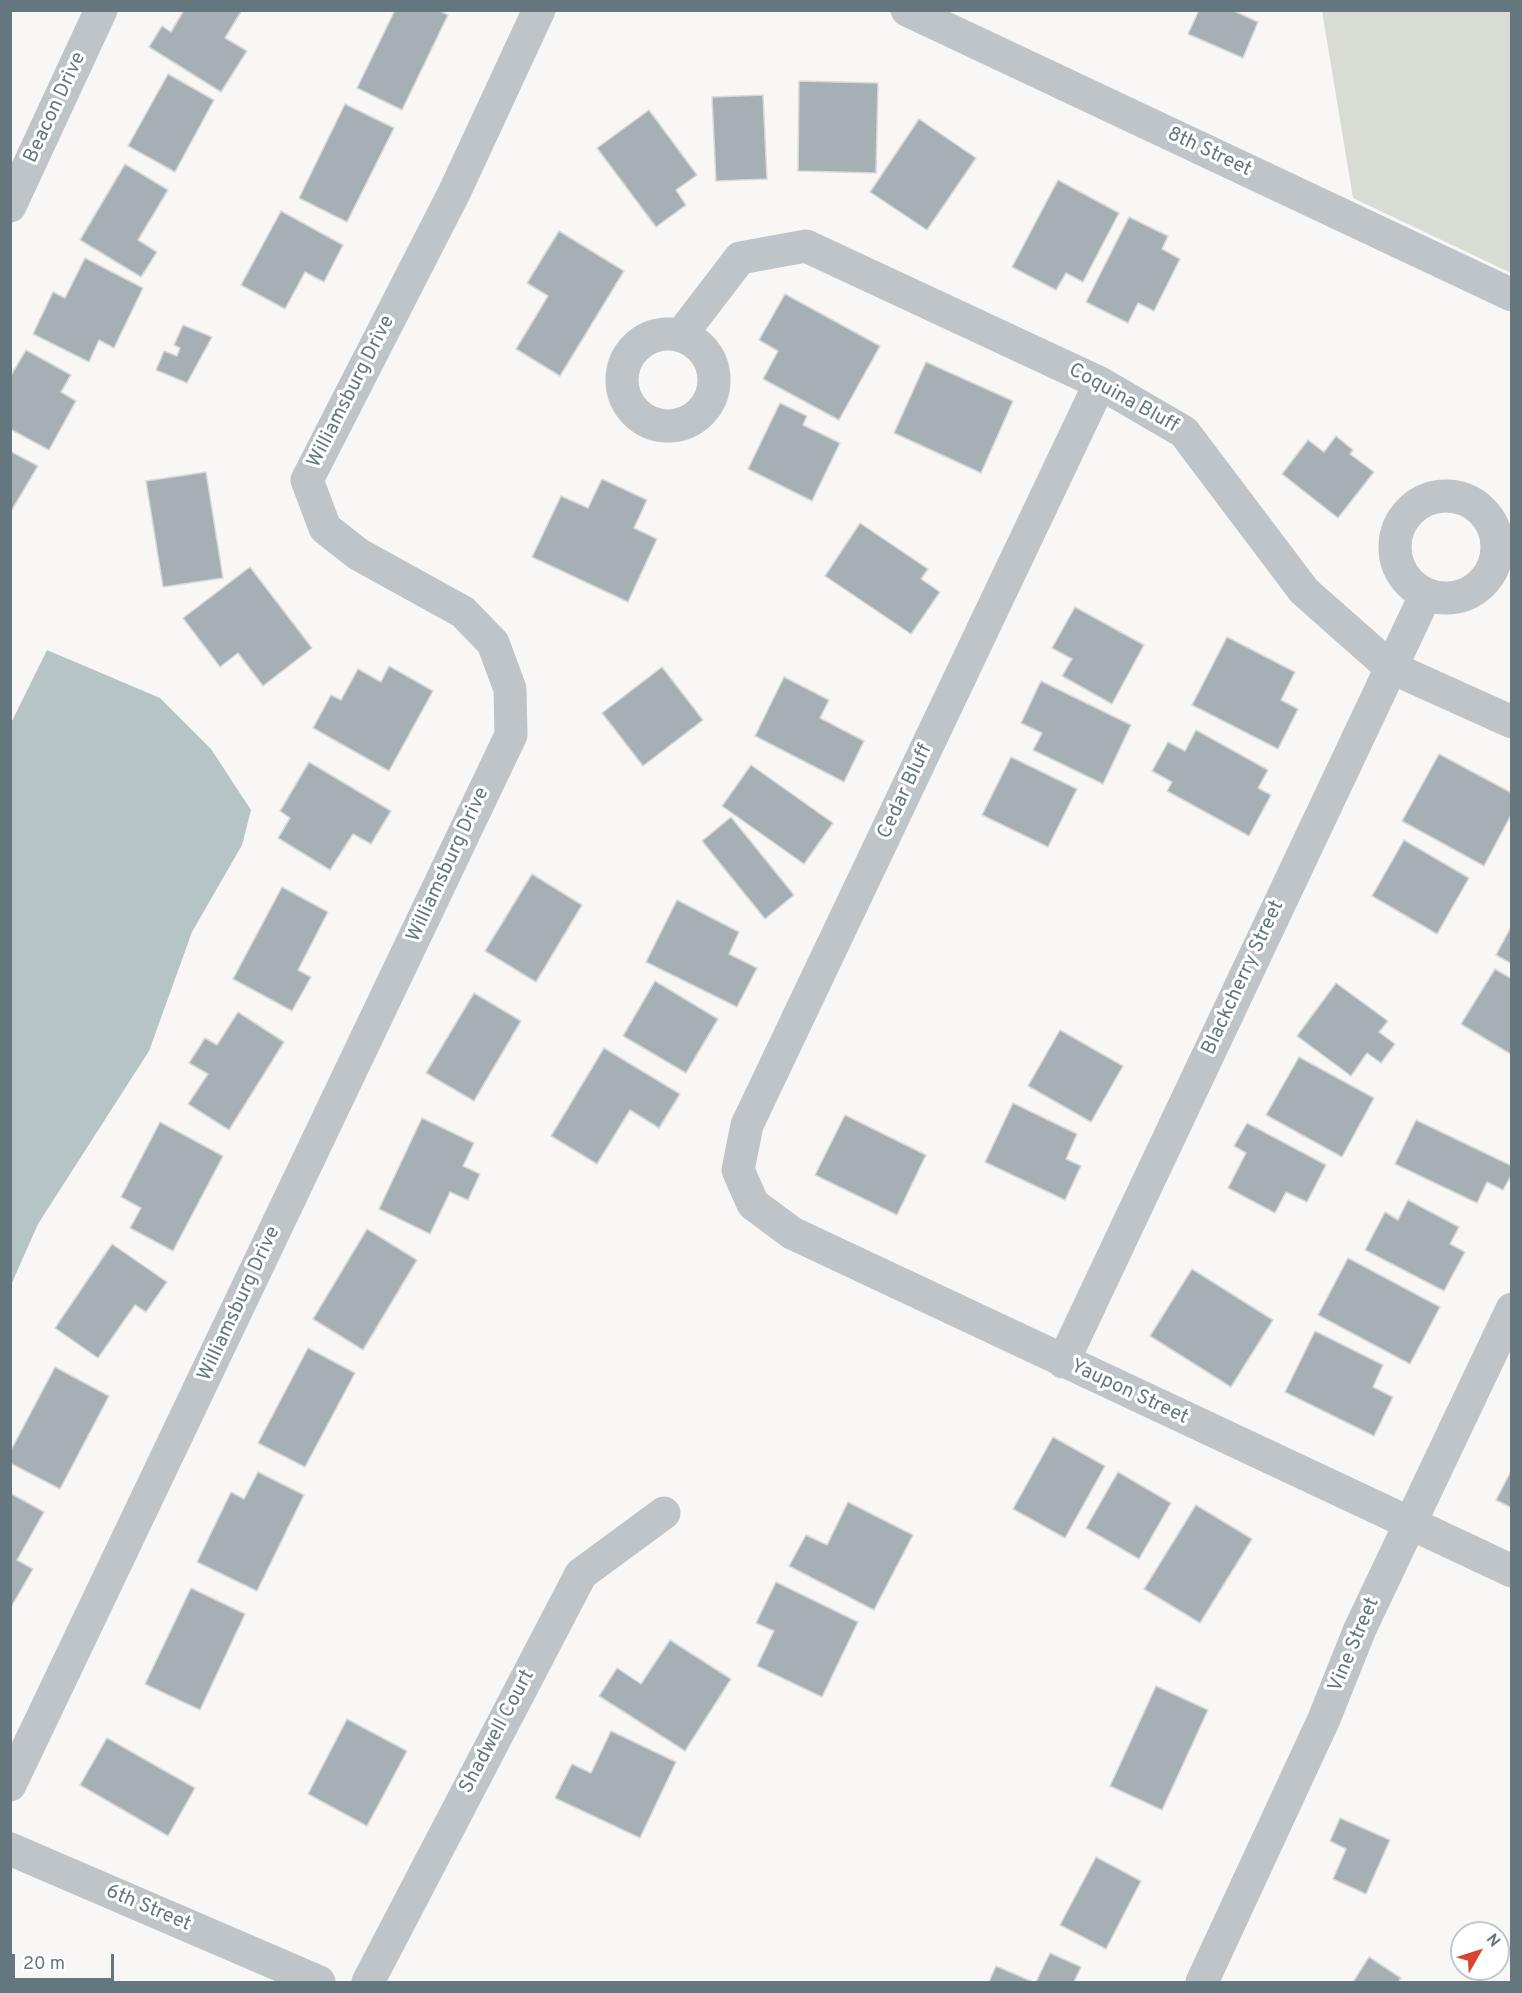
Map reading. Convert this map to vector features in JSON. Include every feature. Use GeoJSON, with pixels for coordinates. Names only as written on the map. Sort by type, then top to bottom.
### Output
{"type":"FeatureCollection","features":[{"type":"Feature","properties":{"kind":"street","name":"Beacon Drive"},"geometry":{"type":"LineString","coordinates":[[10,206],[100,10]]}},
{"type":"Feature","properties":{"kind":"street","name":"Williamsburg Drive"},"geometry":{"type":"LineString","coordinates":[[10,1785],[511,735],[510,688],[493,643],[463,612],[358,554],[325,528],[308,480],[454,193],[539,10]]}},
{"type":"Feature","properties":{"kind":"street","name":"8th Street"},"geometry":{"type":"LineString","coordinates":[[907,10],[1512,295]]}},
{"type":"Feature","properties":{"kind":"street","name":"Coquina Bluff"},"geometry":{"type":"LineString","coordinates":[[681,335],[740,258],[806,246],[1100,383],[1184,432],[1304,591],[1390,667],[1512,722]]}},
{"type":"Feature","properties":{"kind":"street","name":"Cedar Bluff"},"geometry":{"type":"LineString","coordinates":[[753,1204],[738,1170],[747,1125],[1100,383]]}},
{"type":"Feature","properties":{"kind":"street","name":"Blackcherry Street"},"geometry":{"type":"LineString","coordinates":[[1063,1362],[1426,594]]}},
{"type":"Feature","properties":{"kind":"street","name":"Yaupon Street"},"geometry":{"type":"LineString","coordinates":[[753,1204],[792,1233],[1512,1571]]}},
{"type":"Feature","properties":{"kind":"street","name":"Vine Street"},"geometry":{"type":"LineString","coordinates":[[1202,1983],[1324,1719],[1360,1629],[1512,1309]]}},
{"type":"Feature","properties":{"kind":"street","name":"Shadwell Court"},"geometry":{"type":"LineString","coordinates":[[368,1983],[581,1574],[664,1513]]}},
{"type":"Feature","properties":{"kind":"street","name":"6th Street"},"geometry":{"type":"LineString","coordinates":[[10,1849],[310,1981]]}},
{"type":"Feature","properties":{"kind":"shaded area"},"geometry":{"type":"Polygon","coordinates":[[[1322,11],[1511,11],[1511,273],[1353,198],[1322,11]]]}},
{"type":"Feature","properties":{"kind":"shaded area"},"geometry":{"type":"Polygon","coordinates":[[[47,650],[160,698],[211,749],[251,810],[242,845],[192,932],[149,1051],[38,1224],[11,1285],[11,723],[47,650]]]}},
{"type":"Feature","properties":{"kind":"building"},"geometry":{"type":"Polygon","coordinates":[[[184,10],[242,10],[225,38],[247,51],[221,92],[149,47],[162,26],[171,32],[184,10]]]}},
{"type":"Feature","properties":{"kind":"building"},"geometry":{"type":"Polygon","coordinates":[[[395,10],[438,10],[448,15],[402,110],[357,88],[395,10]]]}},
{"type":"Feature","properties":{"kind":"building"},"geometry":{"type":"Polygon","coordinates":[[[1199,10],[1232,10],[1258,22],[1243,58],[1188,34],[1199,10]]]}},
{"type":"Feature","properties":{"kind":"building"},"geometry":{"type":"Polygon","coordinates":[[[168,74],[214,100],[175,172],[128,146],[168,74]]]}},
{"type":"Feature","properties":{"kind":"building"},"geometry":{"type":"Polygon","coordinates":[[[799,81],[878,83],[876,173],[798,171],[799,81]]]}},
{"type":"Feature","properties":{"kind":"building"},"geometry":{"type":"Polygon","coordinates":[[[763,95],[767,179],[716,181],[712,97],[763,95]]]}},
{"type":"Feature","properties":{"kind":"building"},"geometry":{"type":"Polygon","coordinates":[[[345,104],[394,128],[347,222],[299,198],[345,104]]]}},
{"type":"Feature","properties":{"kind":"building"},"geometry":{"type":"Polygon","coordinates":[[[649,110],[697,175],[676,190],[686,205],[656,227],[597,148],[649,110]]]}},
{"type":"Feature","properties":{"kind":"building"},"geometry":{"type":"Polygon","coordinates":[[[919,119],[976,158],[927,230],[870,192],[919,119]]]}},
{"type":"Feature","properties":{"kind":"building"},"geometry":{"type":"Polygon","coordinates":[[[125,164],[168,190],[138,240],[157,252],[141,277],[80,240],[125,164]]]}},
{"type":"Feature","properties":{"kind":"building"},"geometry":{"type":"Polygon","coordinates":[[[1058,180],[1119,213],[1083,282],[1066,273],[1056,290],[1012,267],[1058,180]]]}},
{"type":"Feature","properties":{"kind":"building"},"geometry":{"type":"Polygon","coordinates":[[[281,211],[343,245],[324,282],[305,272],[285,309],[241,285],[281,211]]]}},
{"type":"Feature","properties":{"kind":"building"},"geometry":{"type":"Polygon","coordinates":[[[1129,217],[1168,236],[1162,249],[1180,259],[1154,311],[1138,303],[1128,323],[1086,302],[1129,217]]]}},
{"type":"Feature","properties":{"kind":"building"},"geometry":{"type":"Polygon","coordinates":[[[559,231],[624,271],[560,376],[516,349],[548,296],[527,283],[559,231]]]}},
{"type":"Feature","properties":{"kind":"building"},"geometry":{"type":"Polygon","coordinates":[[[85,258],[143,288],[114,348],[99,340],[89,362],[33,334],[53,292],[65,298],[85,258]]]}},
{"type":"Feature","properties":{"kind":"building"},"geometry":{"type":"Polygon","coordinates":[[[785,294],[880,346],[839,420],[763,379],[778,351],[759,340],[785,294]]]}},
{"type":"Feature","properties":{"kind":"building"},"geometry":{"type":"Polygon","coordinates":[[[183,325],[212,337],[187,383],[156,370],[164,351],[177,356],[180,348],[174,345],[183,325]]]}},
{"type":"Feature","properties":{"kind":"building"},"geometry":{"type":"Polygon","coordinates":[[[26,350],[71,375],[61,392],[76,401],[49,450],[10,429],[10,377],[26,350]]]}},
{"type":"Feature","properties":{"kind":"building"},"geometry":{"type":"Polygon","coordinates":[[[926,362],[1013,401],[981,473],[894,433],[926,362]]]}},
{"type":"Feature","properties":{"kind":"building"},"geometry":{"type":"Polygon","coordinates":[[[780,403],[807,416],[803,425],[840,443],[812,501],[748,469],[780,403]]]}},
{"type":"Feature","properties":{"kind":"building"},"geometry":{"type":"Polygon","coordinates":[[[1336,436],[1353,450],[1350,454],[1374,472],[1338,518],[1282,474],[1308,440],[1324,452],[1336,436]]]}},
{"type":"Feature","properties":{"kind":"building"},"geometry":{"type":"Polygon","coordinates":[[[10,451],[38,466],[10,513],[10,451]]]}},
{"type":"Feature","properties":{"kind":"building"},"geometry":{"type":"Polygon","coordinates":[[[206,472],[223,578],[163,587],[146,481],[206,472]]]}},
{"type":"Feature","properties":{"kind":"building"},"geometry":{"type":"Polygon","coordinates":[[[602,479],[647,500],[634,528],[657,539],[628,602],[532,557],[561,496],[588,508],[602,479]]]}},
{"type":"Feature","properties":{"kind":"building"},"geometry":{"type":"Polygon","coordinates":[[[860,523],[928,569],[921,579],[940,592],[911,634],[825,576],[860,523]]]}},
{"type":"Feature","properties":{"kind":"building"},"geometry":{"type":"Polygon","coordinates":[[[250,567],[312,648],[263,686],[238,653],[220,667],[183,618],[250,567]]]}},
{"type":"Feature","properties":{"kind":"building"},"geometry":{"type":"Polygon","coordinates":[[[1075,607],[1144,645],[1112,704],[1062,676],[1072,659],[1052,648],[1075,607]]]}},
{"type":"Feature","properties":{"kind":"building"},"geometry":{"type":"Polygon","coordinates":[[[1227,637],[1295,672],[1281,700],[1298,709],[1278,749],[1192,705],[1227,637]]]}},
{"type":"Feature","properties":{"kind":"building"},"geometry":{"type":"Polygon","coordinates":[[[389,666],[433,691],[389,771],[313,728],[331,695],[341,700],[358,669],[381,682],[389,666]]]}},
{"type":"Feature","properties":{"kind":"building"},"geometry":{"type":"Polygon","coordinates":[[[662,667],[703,720],[643,766],[602,713],[662,667]]]}},
{"type":"Feature","properties":{"kind":"building"},"geometry":{"type":"Polygon","coordinates":[[[784,677],[829,700],[820,718],[864,741],[844,782],[755,736],[784,677]]]}},
{"type":"Feature","properties":{"kind":"building"},"geometry":{"type":"Polygon","coordinates":[[[1041,681],[1131,725],[1103,784],[1033,750],[1042,733],[1021,723],[1041,681]]]}},
{"type":"Feature","properties":{"kind":"building"},"geometry":{"type":"Polygon","coordinates":[[[1196,730],[1268,770],[1258,788],[1271,795],[1249,836],[1167,791],[1172,782],[1152,771],[1168,742],[1185,751],[1196,730]]]}},
{"type":"Feature","properties":{"kind":"building"},"geometry":{"type":"Polygon","coordinates":[[[1439,754],[1512,793],[1512,813],[1484,866],[1402,821],[1439,754]]]}},
{"type":"Feature","properties":{"kind":"building"},"geometry":{"type":"Polygon","coordinates":[[[1011,757],[1077,789],[1048,847],[982,815],[1011,757]]]}},
{"type":"Feature","properties":{"kind":"building"},"geometry":{"type":"Polygon","coordinates":[[[309,762],[391,811],[371,844],[353,834],[330,870],[278,838],[290,818],[280,811],[309,762]]]}},
{"type":"Feature","properties":{"kind":"building"},"geometry":{"type":"Polygon","coordinates":[[[751,765],[833,823],[804,864],[722,806],[751,765]]]}},
{"type":"Feature","properties":{"kind":"building"},"geometry":{"type":"Polygon","coordinates":[[[731,817],[794,895],[765,919],[702,841],[731,817]]]}},
{"type":"Feature","properties":{"kind":"building"},"geometry":{"type":"Polygon","coordinates":[[[1404,840],[1469,878],[1437,934],[1372,896],[1404,840]]]}},
{"type":"Feature","properties":{"kind":"building"},"geometry":{"type":"Polygon","coordinates":[[[532,874],[582,905],[536,982],[485,951],[532,874]]]}},
{"type":"Feature","properties":{"kind":"building"},"geometry":{"type":"Polygon","coordinates":[[[282,887],[328,912],[298,970],[311,977],[292,1011],[233,979],[282,887]]]}},
{"type":"Feature","properties":{"kind":"building"},"geometry":{"type":"Polygon","coordinates":[[[677,900],[739,932],[729,954],[757,968],[737,1007],[646,962],[677,900]]]}},
{"type":"Feature","properties":{"kind":"building"},"geometry":{"type":"Polygon","coordinates":[[[1512,925],[1512,964],[1496,955],[1512,925]]]}},
{"type":"Feature","properties":{"kind":"building"},"geometry":{"type":"Polygon","coordinates":[[[1495,969],[1512,979],[1512,1055],[1461,1024],[1495,969]]]}},
{"type":"Feature","properties":{"kind":"building"},"geometry":{"type":"Polygon","coordinates":[[[655,981],[718,1019],[686,1073],[623,1036],[655,981]]]}},
{"type":"Feature","properties":{"kind":"building"},"geometry":{"type":"Polygon","coordinates":[[[1336,983],[1388,1021],[1379,1032],[1395,1044],[1381,1063],[1367,1053],[1351,1076],[1297,1036],[1336,983]]]}},
{"type":"Feature","properties":{"kind":"building"},"geometry":{"type":"Polygon","coordinates":[[[474,993],[521,1021],[474,1101],[426,1073],[474,993]]]}},
{"type":"Feature","properties":{"kind":"building"},"geometry":{"type":"Polygon","coordinates":[[[238,1012],[284,1042],[229,1130],[188,1104],[208,1074],[189,1063],[205,1038],[217,1045],[238,1012]]]}},
{"type":"Feature","properties":{"kind":"building"},"geometry":{"type":"Polygon","coordinates":[[[1060,1030],[1123,1066],[1091,1122],[1028,1086],[1060,1030]]]}},
{"type":"Feature","properties":{"kind":"building"},"geometry":{"type":"Polygon","coordinates":[[[604,1048],[680,1094],[659,1128],[630,1110],[597,1164],[551,1136],[604,1048]]]}},
{"type":"Feature","properties":{"kind":"building"},"geometry":{"type":"Polygon","coordinates":[[[1299,1057],[1374,1098],[1342,1157],[1266,1115],[1299,1057]]]}},
{"type":"Feature","properties":{"kind":"building"},"geometry":{"type":"Polygon","coordinates":[[[1013,1103],[1077,1134],[1066,1159],[1081,1166],[1065,1200],[985,1162],[1013,1103]]]}},
{"type":"Feature","properties":{"kind":"building"},"geometry":{"type":"Polygon","coordinates":[[[845,1115],[926,1155],[897,1215],[815,1175],[845,1115]]]}},
{"type":"Feature","properties":{"kind":"building"},"geometry":{"type":"Polygon","coordinates":[[[422,1118],[474,1143],[463,1166],[480,1174],[468,1200],[450,1192],[430,1234],[379,1209],[422,1118]]]}},
{"type":"Feature","properties":{"kind":"building"},"geometry":{"type":"Polygon","coordinates":[[[1416,1120],[1512,1166],[1512,1174],[1503,1190],[1487,1182],[1477,1203],[1395,1164],[1416,1120]]]}},
{"type":"Feature","properties":{"kind":"building"},"geometry":{"type":"Polygon","coordinates":[[[160,1122],[223,1156],[173,1251],[130,1228],[141,1208],[121,1197],[160,1122]]]}},
{"type":"Feature","properties":{"kind":"building"},"geometry":{"type":"Polygon","coordinates":[[[1247,1123],[1326,1165],[1307,1202],[1286,1192],[1275,1213],[1228,1188],[1246,1153],[1234,1146],[1247,1123]]]}},
{"type":"Feature","properties":{"kind":"building"},"geometry":{"type":"Polygon","coordinates":[[[1408,1200],[1459,1227],[1450,1244],[1465,1252],[1444,1291],[1365,1250],[1385,1212],[1398,1220],[1408,1200]]]}},
{"type":"Feature","properties":{"kind":"building"},"geometry":{"type":"Polygon","coordinates":[[[367,1229],[417,1260],[363,1350],[313,1319],[367,1229]]]}},
{"type":"Feature","properties":{"kind":"building"},"geometry":{"type":"Polygon","coordinates":[[[112,1244],[167,1282],[146,1312],[135,1305],[98,1358],[55,1328],[112,1244]]]}},
{"type":"Feature","properties":{"kind":"building"},"geometry":{"type":"Polygon","coordinates":[[[1348,1258],[1440,1307],[1410,1364],[1318,1315],[1348,1258]]]}},
{"type":"Feature","properties":{"kind":"building"},"geometry":{"type":"Polygon","coordinates":[[[1192,1269],[1273,1320],[1231,1387],[1150,1336],[1192,1269]]]}},
{"type":"Feature","properties":{"kind":"building"},"geometry":{"type":"Polygon","coordinates":[[[1315,1331],[1383,1365],[1373,1387],[1393,1397],[1374,1436],[1285,1392],[1315,1331]]]}},
{"type":"Feature","properties":{"kind":"building"},"geometry":{"type":"Polygon","coordinates":[[[308,1348],[355,1373],[305,1467],[258,1443],[308,1348]]]}},
{"type":"Feature","properties":{"kind":"building"},"geometry":{"type":"Polygon","coordinates":[[[55,1367],[109,1396],[60,1489],[10,1463],[10,1452],[55,1367]]]}},
{"type":"Feature","properties":{"kind":"building"},"geometry":{"type":"Polygon","coordinates":[[[1053,1437],[1105,1466],[1065,1538],[1013,1509],[1053,1437]]]}},
{"type":"Feature","properties":{"kind":"building"},"geometry":{"type":"Polygon","coordinates":[[[1512,1469],[1512,1508],[1496,1500],[1512,1469]]]}},
{"type":"Feature","properties":{"kind":"building"},"geometry":{"type":"Polygon","coordinates":[[[258,1472],[304,1495],[257,1591],[197,1562],[231,1492],[244,1499],[258,1472]]]}},
{"type":"Feature","properties":{"kind":"building"},"geometry":{"type":"Polygon","coordinates":[[[1118,1472],[1171,1503],[1139,1559],[1086,1528],[1118,1472]]]}},
{"type":"Feature","properties":{"kind":"building"},"geometry":{"type":"Polygon","coordinates":[[[10,1493],[44,1512],[17,1560],[33,1569],[10,1609],[10,1493]]]}},
{"type":"Feature","properties":{"kind":"building"},"geometry":{"type":"Polygon","coordinates":[[[848,1502],[913,1535],[874,1610],[789,1566],[806,1535],[827,1545],[848,1502]]]}},
{"type":"Feature","properties":{"kind":"building"},"geometry":{"type":"Polygon","coordinates":[[[1196,1505],[1252,1539],[1200,1623],[1144,1589],[1196,1505]]]}},
{"type":"Feature","properties":{"kind":"building"},"geometry":{"type":"Polygon","coordinates":[[[776,1582],[858,1622],[822,1697],[757,1666],[774,1631],[756,1623],[776,1582]]]}},
{"type":"Feature","properties":{"kind":"building"},"geometry":{"type":"Polygon","coordinates":[[[191,1588],[245,1614],[200,1710],[145,1684],[191,1588]]]}},
{"type":"Feature","properties":{"kind":"building"},"geometry":{"type":"Polygon","coordinates":[[[670,1640],[731,1679],[685,1751],[599,1696],[617,1668],[641,1684],[670,1640]]]}},
{"type":"Feature","properties":{"kind":"building"},"geometry":{"type":"Polygon","coordinates":[[[1156,1686],[1208,1710],[1162,1810],[1110,1786],[1156,1686]]]}},
{"type":"Feature","properties":{"kind":"building"},"geometry":{"type":"Polygon","coordinates":[[[347,1719],[407,1751],[367,1826],[308,1794],[347,1719]]]}},
{"type":"Feature","properties":{"kind":"building"},"geometry":{"type":"Polygon","coordinates":[[[611,1731],[676,1762],[640,1838],[555,1798],[572,1764],[591,1773],[611,1731]]]}},
{"type":"Feature","properties":{"kind":"building"},"geometry":{"type":"Polygon","coordinates":[[[107,1738],[195,1788],[168,1836],[80,1785],[107,1738]]]}},
{"type":"Feature","properties":{"kind":"building"},"geometry":{"type":"Polygon","coordinates":[[[1340,1818],[1390,1840],[1366,1894],[1333,1879],[1346,1849],[1330,1841],[1340,1818]]]}},
{"type":"Feature","properties":{"kind":"building"},"geometry":{"type":"Polygon","coordinates":[[[1096,1857],[1141,1881],[1106,1949],[1060,1925],[1096,1857]]]}},
{"type":"Feature","properties":{"kind":"building"},"geometry":{"type":"Polygon","coordinates":[[[1050,1953],[1081,1967],[1074,1982],[1036,1982],[1050,1953]]]}},
{"type":"Feature","properties":{"kind":"building"},"geometry":{"type":"Polygon","coordinates":[[[1369,1957],[1401,1978],[1398,1982],[1353,1982],[1369,1957]]]}},
{"type":"Feature","properties":{"kind":"building"},"geometry":{"type":"Polygon","coordinates":[[[996,1966],[1033,1982],[989,1982],[996,1966]]]}}]}
